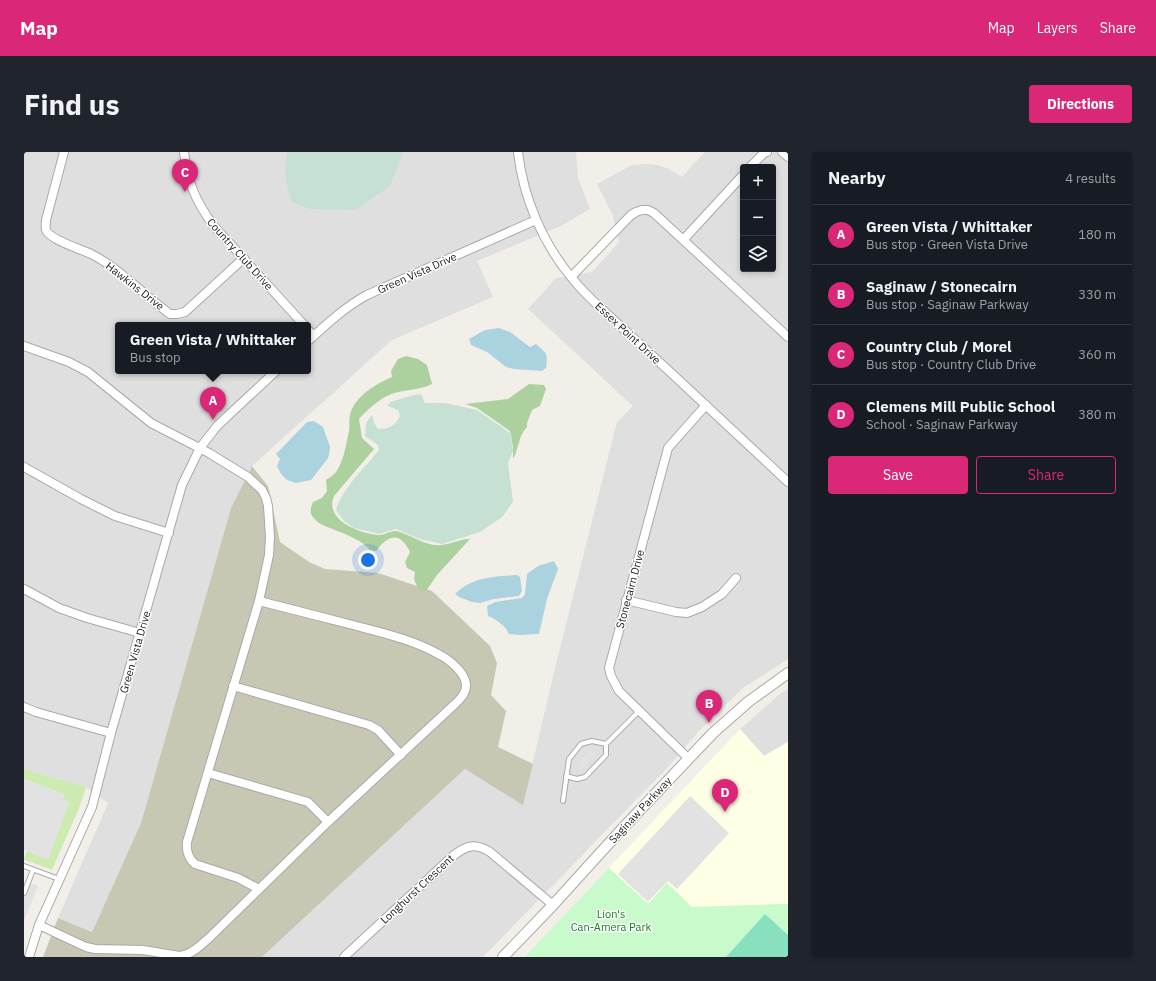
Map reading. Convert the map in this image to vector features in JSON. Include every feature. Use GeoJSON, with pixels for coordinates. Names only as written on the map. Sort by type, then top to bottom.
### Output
{"type":"FeatureCollection","features":[{"type":"Feature","properties":{"kind":"street","name":"Hawkins Drive"},"geometry":{"type":"LineString","coordinates":[[64,152],[46,220],[46,229],[50,235],[57,239],[91,254],[111,266],[170,314],[185,312],[244,258]]}},
{"type":"Feature","properties":{"kind":"street","name":"Country Club Drive"},"geometry":{"type":"LineString","coordinates":[[184,152],[191,188],[201,208],[213,225],[301,322]]}},
{"type":"Feature","properties":{"kind":"street","name":"Essex Point Drive"},"geometry":{"type":"LineString","coordinates":[[518,152],[524,186],[536,220],[546,239],[571,277],[581,289],[619,325],[788,482]]}},
{"type":"Feature","properties":{"kind":"street"},"geometry":{"type":"LineString","coordinates":[[753,164],[767,152]]}},
{"type":"Feature","properties":{"kind":"street"},"geometry":{"type":"LineString","coordinates":[[782,152],[788,157]]}},
{"type":"Feature","properties":{"kind":"street"},"geometry":{"type":"LineString","coordinates":[[684,239],[740,178]]}},
{"type":"Feature","properties":{"kind":"street"},"geometry":{"type":"LineString","coordinates":[[571,277],[636,212],[648,210],[654,213],[684,239],[788,337]]}},
{"type":"Feature","properties":{"kind":"street","name":"Green Vista Drive"},"geometry":{"type":"LineString","coordinates":[[311,335],[355,302],[368,295],[536,220]]}},
{"type":"Feature","properties":{"kind":"street"},"geometry":{"type":"LineString","coordinates":[[24,346],[68,362],[88,372],[151,423],[200,448],[248,477],[262,490],[266,498],[270,538],[269,555],[258,601],[186,849],[188,855],[195,864],[238,878],[259,889]]}},
{"type":"Feature","properties":{"kind":"street","name":"Green Vista Drive"},"geometry":{"type":"LineString","coordinates":[[30,957],[39,925],[92,807],[111,733],[182,485],[200,448],[217,426],[273,374]]}},
{"type":"Feature","properties":{"kind":"street","name":"Stonecairn Drive"},"geometry":{"type":"LineString","coordinates":[[688,758],[619,691],[611,676],[609,668],[668,448],[706,405]]}},
{"type":"Feature","properties":{"kind":"street"},"geometry":{"type":"LineString","coordinates":[[24,467],[115,516],[169,533]]}},
{"type":"Feature","properties":{"kind":"street"},"geometry":{"type":"LineString","coordinates":[[626,600],[676,612],[687,613],[702,607],[722,594],[736,578]]}},
{"type":"Feature","properties":{"kind":"street"},"geometry":{"type":"LineString","coordinates":[[24,589],[59,608],[87,618],[140,633]]}},
{"type":"Feature","properties":{"kind":"street"},"geometry":{"type":"LineString","coordinates":[[39,925],[86,947],[95,949],[131,949],[185,955],[198,948],[328,822],[464,695],[466,683],[458,669],[442,656],[411,642],[258,601]]}},
{"type":"Feature","properties":{"kind":"street","name":"Saginaw Parkway"},"geometry":{"type":"LineString","coordinates":[[502,957],[553,905],[688,758],[729,718],[767,687],[788,673]]}},
{"type":"Feature","properties":{"kind":"street"},"geometry":{"type":"LineString","coordinates":[[233,686],[369,725],[378,730],[401,755]]}},
{"type":"Feature","properties":{"kind":"street"},"geometry":{"type":"LineString","coordinates":[[24,707],[36,712],[111,733]]}},
{"type":"Feature","properties":{"kind":"street"},"geometry":{"type":"LineString","coordinates":[[208,773],[308,802],[328,822]]}},
{"type":"Feature","properties":{"kind":"street","name":"Longhurst Crescent"},"geometry":{"type":"LineString","coordinates":[[344,957],[452,856],[461,849],[469,846],[483,848],[490,852],[553,905]]}},
{"type":"Feature","properties":{"kind":"lane"},"geometry":{"type":"LineString","coordinates":[[566,776],[577,779],[585,777],[606,755],[606,744],[639,711]]}},
{"type":"Feature","properties":{"kind":"lane"},"geometry":{"type":"LineString","coordinates":[[563,801],[569,759],[581,744],[592,741],[606,744]]}},
{"type":"Feature","properties":{"kind":"lane"},"geometry":{"type":"LineString","coordinates":[[24,866],[60,880]]}},
{"type":"Feature","properties":{"kind":"lane"},"geometry":{"type":"LineString","coordinates":[[24,893],[33,870]]}},
{"type":"Feature","properties":{"kind":"shaded area"},"geometry":{"type":"Polygon","coordinates":[[[24,152],[576,152],[578,178],[590,209],[561,226],[477,261],[493,297],[392,340],[252,466],[231,508],[141,823],[92,932],[58,918],[108,803],[86,787],[24,769],[24,152]]]}},
{"type":"Feature","properties":{"kind":"shaded area"},"geometry":{"type":"Polygon","coordinates":[[[288,152],[403,152],[390,186],[355,210],[310,209],[292,202],[285,171],[288,152]]]}},
{"type":"Feature","properties":{"kind":"shaded area"},"geometry":{"type":"Polygon","coordinates":[[[705,152],[788,152],[788,659],[743,688],[699,731],[669,766],[483,957],[262,957],[465,769],[523,804],[555,668],[617,422],[633,406],[528,309],[556,278],[592,272],[619,242],[613,216],[597,184],[632,165],[658,165],[669,169],[682,177],[705,152]]]}},
{"type":"Feature","properties":{"kind":"shaded area"},"geometry":{"type":"Polygon","coordinates":[[[421,394],[425,403],[445,403],[477,410],[510,433],[513,451],[508,463],[513,502],[502,517],[480,532],[442,544],[420,539],[396,529],[379,534],[354,528],[344,521],[336,510],[339,502],[354,478],[379,450],[378,445],[365,436],[366,423],[372,415],[374,423],[378,429],[391,426],[400,416],[398,410],[388,406],[390,402],[421,394]]]}},
{"type":"Feature","properties":{"kind":"shaded area"},"geometry":{"type":"Polygon","coordinates":[[[252,466],[268,486],[280,542],[309,562],[325,569],[378,573],[432,591],[490,646],[497,663],[491,695],[506,711],[498,747],[533,764],[523,805],[465,769],[262,957],[43,957],[58,918],[92,932],[141,823],[231,508],[252,466]]]}},
{"type":"Feature","properties":{"kind":"shaded area"},"geometry":{"type":"Polygon","coordinates":[[[788,689],[788,742],[764,756],[740,729],[781,693],[788,689]]]}},
{"type":"Feature","properties":{"kind":"shaded area"},"geometry":{"type":"Polygon","coordinates":[[[740,729],[764,756],[788,742],[788,904],[692,907],[649,904],[609,868],[740,729]]]}},
{"type":"Feature","properties":{"kind":"shaded area"},"geometry":{"type":"Polygon","coordinates":[[[591,750],[596,755],[581,770],[575,765],[591,750]]]}},
{"type":"Feature","properties":{"kind":"shaded area"},"geometry":{"type":"Polygon","coordinates":[[[24,779],[64,794],[63,800],[69,802],[48,859],[24,850],[24,779]]]}},
{"type":"Feature","properties":{"kind":"shaded area"},"geometry":{"type":"Polygon","coordinates":[[[690,796],[729,833],[677,889],[668,881],[648,902],[618,874],[690,796]]]}},
{"type":"Feature","properties":{"kind":"shaded area"},"geometry":{"type":"Polygon","coordinates":[[[28,882],[38,886],[24,921],[24,892],[28,882]]]}},
{"type":"Feature","properties":{"kind":"green space"},"geometry":{"type":"Polygon","coordinates":[[[406,356],[418,359],[427,365],[432,384],[422,388],[389,395],[373,406],[359,419],[362,438],[374,449],[334,496],[332,504],[334,512],[345,524],[370,534],[379,535],[397,531],[425,543],[436,545],[470,539],[437,575],[426,591],[418,589],[414,579],[415,572],[407,568],[405,562],[410,552],[406,545],[398,538],[385,541],[376,551],[370,550],[346,534],[324,526],[315,520],[311,511],[313,502],[322,498],[327,491],[326,480],[339,468],[349,431],[350,415],[355,404],[369,390],[392,377],[391,371],[398,359],[406,356]]]}},
{"type":"Feature","properties":{"kind":"green space"},"geometry":{"type":"Polygon","coordinates":[[[529,384],[544,385],[546,389],[540,406],[532,410],[527,427],[520,438],[513,459],[513,447],[510,431],[477,408],[465,404],[508,399],[529,384]]]}},
{"type":"Feature","properties":{"kind":"green space"},"geometry":{"type":"Polygon","coordinates":[[[24,769],[86,787],[79,808],[52,870],[24,859],[27,851],[48,859],[69,802],[63,800],[64,794],[24,779],[24,769]]]}},
{"type":"Feature","properties":{"kind":"green space","name":"Lion's Can-Amera Park"},"geometry":{"type":"Polygon","coordinates":[[[609,868],[648,904],[667,883],[692,907],[788,904],[788,957],[525,957],[609,868]]]}},
{"type":"Feature","properties":{"kind":"green space"},"geometry":{"type":"Polygon","coordinates":[[[765,914],[788,935],[788,957],[726,957],[765,914]]]}},
{"type":"Feature","properties":{"kind":"water"},"geometry":{"type":"Polygon","coordinates":[[[499,328],[510,332],[530,347],[536,344],[547,356],[546,368],[542,371],[506,367],[487,352],[471,345],[469,339],[485,330],[499,328]]]}},
{"type":"Feature","properties":{"kind":"water"},"geometry":{"type":"Polygon","coordinates":[[[314,421],[323,427],[330,447],[328,458],[311,480],[296,483],[287,480],[281,474],[277,466],[280,459],[276,454],[307,422],[314,421]]]}},
{"type":"Feature","properties":{"kind":"water"},"geometry":{"type":"Polygon","coordinates":[[[554,561],[558,569],[547,599],[539,634],[509,634],[506,628],[488,616],[487,606],[495,602],[522,598],[525,594],[527,574],[538,566],[554,561]]]}},
{"type":"Feature","properties":{"kind":"water"},"geometry":{"type":"Polygon","coordinates":[[[517,575],[520,577],[522,591],[519,596],[494,599],[480,603],[472,602],[455,594],[469,584],[484,578],[517,575]]]}},
{"type":"Feature","properties":{"kind":"place","name":"Country Club / Morel"},"geometry":{"type":"Point","coordinates":[185,192]}},
{"type":"Feature","properties":{"kind":"place","name":"Green Vista / Whittaker"},"geometry":{"type":"Point","coordinates":[213,420]}},
{"type":"Feature","properties":{"kind":"place","name":"Saginaw / Stonecairn"},"geometry":{"type":"Point","coordinates":[709,723]}},
{"type":"Feature","properties":{"kind":"place","name":"Clemens Mill Public School"},"geometry":{"type":"Point","coordinates":[725,812]}}]}
